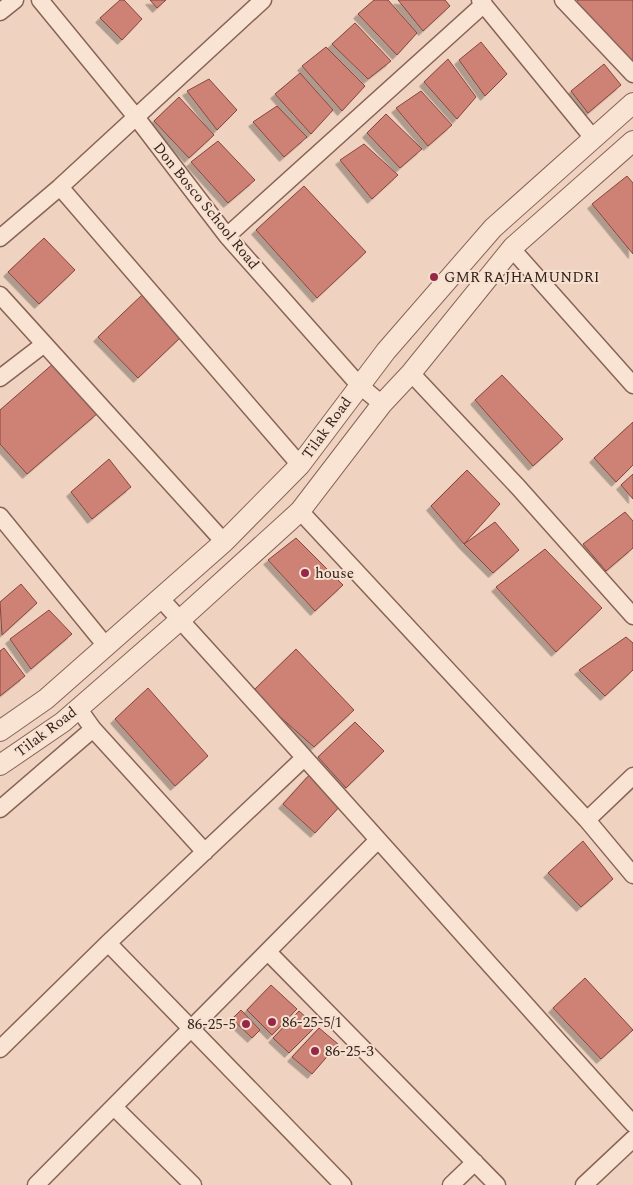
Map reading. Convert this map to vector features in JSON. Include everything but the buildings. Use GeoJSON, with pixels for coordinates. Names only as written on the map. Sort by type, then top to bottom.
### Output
{"type":"FeatureCollection","features":[{"type":"Feature","properties":{"kind":"street"},"geometry":{"type":"LineString","coordinates":[[0,12],[15,0]]}},
{"type":"Feature","properties":{"kind":"street","name":"Don Bosco School Road"},"geometry":{"type":"LineString","coordinates":[[40,0],[136,117],[227,236],[359,384],[382,404]]}},
{"type":"Feature","properties":{"kind":"street"},"geometry":{"type":"LineString","coordinates":[[0,238],[60,187],[263,0]]}},
{"type":"Feature","properties":{"kind":"street"},"geometry":{"type":"LineString","coordinates":[[563,0],[633,74]]}},
{"type":"Feature","properties":{"kind":"street"},"geometry":{"type":"LineString","coordinates":[[227,236],[482,2],[594,138]]}},
{"type":"Feature","properties":{"kind":"street","name":"Tilak Road"},"geometry":{"type":"LineString","coordinates":[[0,731],[46,699],[161,600],[224,542],[300,465],[359,384],[493,228],[633,104]]}},
{"type":"Feature","properties":{"kind":"street","name":"Tilak Road"},"geometry":{"type":"LineString","coordinates":[[0,766],[63,722],[180,620],[300,511],[382,404],[411,372],[512,249],[633,141]]}},
{"type":"Feature","properties":{"kind":"street"},"geometry":{"type":"LineString","coordinates":[[60,187],[300,465]]}},
{"type":"Feature","properties":{"kind":"street"},"geometry":{"type":"LineString","coordinates":[[512,249],[633,385]]}},
{"type":"Feature","properties":{"kind":"street"},"geometry":{"type":"LineString","coordinates":[[0,295],[43,345],[224,542]]}},
{"type":"Feature","properties":{"kind":"street"},"geometry":{"type":"LineString","coordinates":[[0,378],[43,345]]}},
{"type":"Feature","properties":{"kind":"street"},"geometry":{"type":"LineString","coordinates":[[411,372],[518,487],[633,616]]}},
{"type":"Feature","properties":{"kind":"street"},"geometry":{"type":"LineString","coordinates":[[300,511],[587,820],[633,875]]}},
{"type":"Feature","properties":{"kind":"street"},"geometry":{"type":"LineString","coordinates":[[0,516],[106,646]]}},
{"type":"Feature","properties":{"kind":"street"},"geometry":{"type":"LineString","coordinates":[[161,600],[360,817],[378,840],[633,1124]]}},
{"type":"Feature","properties":{"kind":"street"},"geometry":{"type":"LineString","coordinates":[[78,708],[92,729],[205,852]]}},
{"type":"Feature","properties":{"kind":"street"},"geometry":{"type":"LineString","coordinates":[[0,810],[92,729]]}},
{"type":"Feature","properties":{"kind":"street"},"geometry":{"type":"LineString","coordinates":[[0,1049],[108,943],[304,758]]}},
{"type":"Feature","properties":{"kind":"street"},"geometry":{"type":"LineString","coordinates":[[587,820],[633,776]]}},
{"type":"Feature","properties":{"kind":"street"},"geometry":{"type":"LineString","coordinates":[[36,1185],[378,840]]}},
{"type":"Feature","properties":{"kind":"street"},"geometry":{"type":"LineString","coordinates":[[108,943],[190,1030],[343,1185]]}},
{"type":"Feature","properties":{"kind":"street"},"geometry":{"type":"LineString","coordinates":[[268,952],[497,1185]]}},
{"type":"Feature","properties":{"kind":"street"},"geometry":{"type":"LineString","coordinates":[[114,1107],[194,1185]]}},
{"type":"Feature","properties":{"kind":"street"},"geometry":{"type":"LineString","coordinates":[[584,1185],[633,1139]]}},
{"type":"Feature","properties":{"kind":"street"},"geometry":{"type":"LineString","coordinates":[[451,1185],[475,1162]]}},
{"type":"Feature","properties":{"kind":"place","name":"GMR RAJHAMUNDRI"},"geometry":{"type":"Point","coordinates":[434,277]}},
{"type":"Feature","properties":{"kind":"place","name":"house"},"geometry":{"type":"Point","coordinates":[305,573]}},
{"type":"Feature","properties":{"kind":"place","name":"86-25-5/1"},"geometry":{"type":"Point","coordinates":[272,1022]}},
{"type":"Feature","properties":{"kind":"place","name":"86-25-5"},"geometry":{"type":"Point","coordinates":[246,1024]}},
{"type":"Feature","properties":{"kind":"place","name":"86-25-3"},"geometry":{"type":"Point","coordinates":[315,1051]}}]}
